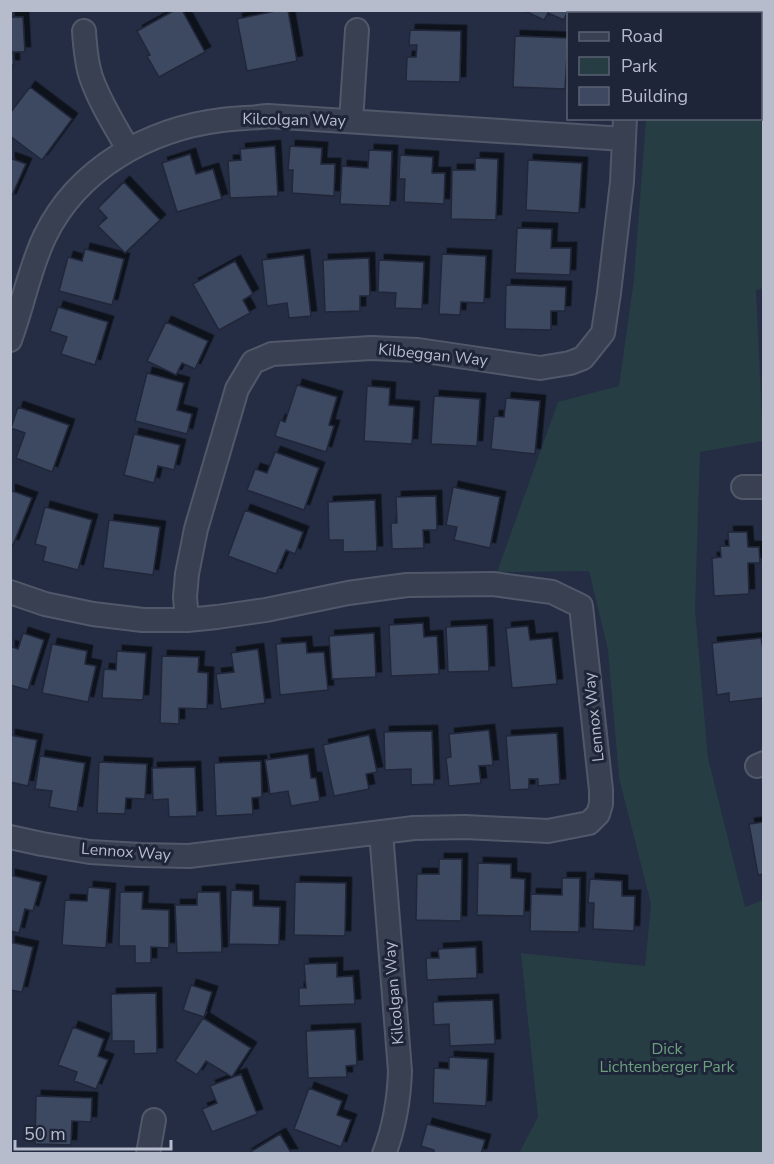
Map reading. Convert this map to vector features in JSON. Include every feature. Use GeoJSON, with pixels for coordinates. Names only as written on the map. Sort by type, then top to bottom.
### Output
{"type":"FeatureCollection","features":[{"type":"Feature","properties":{"kind":"street"},"geometry":{"type":"LineString","coordinates":[[351,121],[357,30]]}},
{"type":"Feature","properties":{"kind":"street"},"geometry":{"type":"LineString","coordinates":[[84,31],[91,78],[128,149]]}},
{"type":"Feature","properties":{"kind":"street","name":"Kilcolgan Way"},"geometry":{"type":"LineString","coordinates":[[10,340],[36,258],[45,235],[58,214],[89,177],[128,149],[150,139],[195,125],[221,120],[268,117],[624,129]]}},
{"type":"Feature","properties":{"kind":"street","name":"Kilbeggan Way"},"geometry":{"type":"LineString","coordinates":[[187,620],[185,597],[187,574],[196,529],[237,389],[253,362],[272,354],[371,348],[418,350],[540,368],[570,363],[583,358],[603,333],[622,182],[624,129]]}},
{"type":"Feature","properties":{"kind":"street","name":"Lennox Way"},"geometry":{"type":"LineString","coordinates":[[10,592],[45,604],[93,614],[143,620],[187,620],[266,610],[348,593],[406,585],[493,584],[552,592],[581,606],[600,771],[601,804],[598,814],[589,823],[548,831],[465,827],[414,828],[189,856],[90,852],[10,837]]}},
{"type":"Feature","properties":{"kind":"street","name":"Kilcolgan Way"},"geometry":{"type":"LineString","coordinates":[[381,831],[400,1071],[396,1118],[384,1154]]}},
{"type":"Feature","properties":{"kind":"street"},"geometry":{"type":"LineString","coordinates":[[148,1154],[154,1120]]}},
{"type":"Feature","properties":{"kind":"green space","name":"Dick Lichtenberger Park"},"geometry":{"type":"Polygon","coordinates":[[[763,11],[764,288],[756,290],[763,441],[700,452],[695,609],[708,758],[745,907],[763,900],[763,1153],[519,1153],[538,1117],[521,953],[645,966],[651,904],[619,778],[608,650],[589,571],[497,572],[558,402],[619,386],[634,279],[646,120],[762,120],[762,12],[667,12],[763,11]]]}},
{"type":"Feature","properties":{"kind":"building"},"geometry":{"type":"Polygon","coordinates":[[[175,10],[182,10],[205,52],[159,77],[137,31],[175,10]]]}},
{"type":"Feature","properties":{"kind":"building"},"geometry":{"type":"Polygon","coordinates":[[[288,10],[297,61],[247,71],[237,19],[288,10]]]}},
{"type":"Feature","properties":{"kind":"building"},"geometry":{"type":"Polygon","coordinates":[[[523,10],[568,10],[564,20],[548,13],[544,20],[523,10]]]}},
{"type":"Feature","properties":{"kind":"building"},"geometry":{"type":"Polygon","coordinates":[[[10,17],[23,17],[25,52],[13,52],[14,65],[10,65],[10,17]]]}},
{"type":"Feature","properties":{"kind":"building"},"geometry":{"type":"Polygon","coordinates":[[[410,30],[461,31],[460,82],[406,81],[407,57],[416,57],[417,45],[409,45],[410,30]]]}},
{"type":"Feature","properties":{"kind":"building"},"geometry":{"type":"Polygon","coordinates":[[[515,36],[567,38],[565,89],[513,87],[515,36]]]}},
{"type":"Feature","properties":{"kind":"building"},"geometry":{"type":"Polygon","coordinates":[[[30,87],[72,119],[42,160],[10,136],[10,113],[30,87]]]}},
{"type":"Feature","properties":{"kind":"building"},"geometry":{"type":"Polygon","coordinates":[[[275,146],[278,196],[230,198],[228,161],[241,160],[240,149],[275,146]]]}},
{"type":"Feature","properties":{"kind":"building"},"geometry":{"type":"Polygon","coordinates":[[[290,146],[322,148],[321,164],[335,164],[334,196],[292,193],[293,170],[288,170],[290,146]]]}},
{"type":"Feature","properties":{"kind":"building"},"geometry":{"type":"Polygon","coordinates":[[[369,150],[392,151],[390,206],[340,204],[342,166],[368,168],[369,150]]]}},
{"type":"Feature","properties":{"kind":"building"},"geometry":{"type":"Polygon","coordinates":[[[190,154],[196,174],[213,169],[222,199],[177,212],[162,163],[190,154]]]}},
{"type":"Feature","properties":{"kind":"building"},"geometry":{"type":"Polygon","coordinates":[[[400,155],[433,157],[432,173],[445,173],[444,204],[404,202],[405,179],[399,179],[400,155]]]}},
{"type":"Feature","properties":{"kind":"building"},"geometry":{"type":"Polygon","coordinates":[[[10,158],[26,164],[10,200],[10,158]]]}},
{"type":"Feature","properties":{"kind":"building"},"geometry":{"type":"Polygon","coordinates":[[[475,158],[498,159],[496,220],[451,219],[452,170],[475,170],[475,158]]]}},
{"type":"Feature","properties":{"kind":"building"},"geometry":{"type":"Polygon","coordinates":[[[528,160],[582,163],[579,213],[526,210],[528,160]]]}},
{"type":"Feature","properties":{"kind":"building"},"geometry":{"type":"Polygon","coordinates":[[[124,182],[160,220],[125,253],[98,226],[107,218],[98,208],[124,182]]]}},
{"type":"Feature","properties":{"kind":"building"},"geometry":{"type":"Polygon","coordinates":[[[517,228],[552,229],[551,248],[571,248],[570,275],[515,273],[517,228]]]}},
{"type":"Feature","properties":{"kind":"building"},"geometry":{"type":"Polygon","coordinates":[[[85,249],[124,259],[112,305],[59,291],[68,257],[82,261],[85,249]]]}},
{"type":"Feature","properties":{"kind":"building"},"geometry":{"type":"Polygon","coordinates":[[[442,254],[486,256],[484,303],[461,302],[460,315],[439,314],[442,254]]]}},
{"type":"Feature","properties":{"kind":"building"},"geometry":{"type":"Polygon","coordinates":[[[304,255],[311,316],[289,318],[287,303],[267,306],[262,260],[304,255]]]}},
{"type":"Feature","properties":{"kind":"building"},"geometry":{"type":"Polygon","coordinates":[[[369,258],[370,296],[360,296],[360,311],[325,312],[323,260],[369,258]]]}},
{"type":"Feature","properties":{"kind":"building"},"geometry":{"type":"Polygon","coordinates":[[[379,260],[424,262],[422,309],[395,308],[396,293],[378,292],[379,260]]]}},
{"type":"Feature","properties":{"kind":"building"},"geometry":{"type":"Polygon","coordinates":[[[235,261],[253,294],[243,300],[250,313],[219,330],[193,284],[235,261]]]}},
{"type":"Feature","properties":{"kind":"building"},"geometry":{"type":"Polygon","coordinates":[[[506,285],[566,287],[565,311],[551,311],[551,330],[505,329],[506,285]]]}},
{"type":"Feature","properties":{"kind":"building"},"geometry":{"type":"Polygon","coordinates":[[[58,307],[108,322],[95,365],[61,354],[67,337],[50,331],[58,307]]]}},
{"type":"Feature","properties":{"kind":"building"},"geometry":{"type":"Polygon","coordinates":[[[166,322],[208,341],[195,369],[182,363],[176,375],[147,361],[166,322]]]}},
{"type":"Feature","properties":{"kind":"building"},"geometry":{"type":"Polygon","coordinates":[[[147,373],[184,383],[177,410],[192,414],[187,434],[135,421],[147,373]]]}},
{"type":"Feature","properties":{"kind":"building"},"geometry":{"type":"Polygon","coordinates":[[[297,385],[337,397],[329,425],[334,426],[326,452],[275,436],[280,420],[285,422],[297,385]]]}},
{"type":"Feature","properties":{"kind":"building"},"geometry":{"type":"Polygon","coordinates":[[[367,386],[390,388],[389,405],[414,407],[412,444],[364,441],[367,386]]]}},
{"type":"Feature","properties":{"kind":"building"},"geometry":{"type":"Polygon","coordinates":[[[434,396],[480,399],[477,446],[431,444],[434,396]]]}},
{"type":"Feature","properties":{"kind":"building"},"geometry":{"type":"Polygon","coordinates":[[[506,398],[540,401],[535,454],[491,449],[494,416],[504,417],[506,398]]]}},
{"type":"Feature","properties":{"kind":"building"},"geometry":{"type":"Polygon","coordinates":[[[18,407],[69,425],[52,472],[16,458],[25,433],[11,428],[18,407]]]}},
{"type":"Feature","properties":{"kind":"building"},"geometry":{"type":"Polygon","coordinates":[[[134,434],[180,445],[174,470],[158,466],[154,483],[124,475],[134,434]]]}},
{"type":"Feature","properties":{"kind":"building"},"geometry":{"type":"Polygon","coordinates":[[[275,452],[319,468],[304,510],[247,490],[255,469],[267,473],[275,452]]]}},
{"type":"Feature","properties":{"kind":"building"},"geometry":{"type":"Polygon","coordinates":[[[453,487],[500,497],[490,548],[454,540],[457,527],[446,525],[453,487]]]}},
{"type":"Feature","properties":{"kind":"building"},"geometry":{"type":"Polygon","coordinates":[[[10,490],[32,498],[13,545],[10,544],[10,490]]]}},
{"type":"Feature","properties":{"kind":"building"},"geometry":{"type":"Polygon","coordinates":[[[436,496],[437,530],[423,530],[424,548],[392,549],[391,523],[397,523],[396,497],[436,496]]]}},
{"type":"Feature","properties":{"kind":"building"},"geometry":{"type":"Polygon","coordinates":[[[375,500],[377,551],[343,552],[343,540],[329,540],[328,502],[375,500]]]}},
{"type":"Feature","properties":{"kind":"building"},"geometry":{"type":"Polygon","coordinates":[[[45,507],[92,520],[78,570],[43,561],[46,547],[35,544],[45,507]]]}},
{"type":"Feature","properties":{"kind":"building"},"geometry":{"type":"Polygon","coordinates":[[[245,510],[303,532],[295,554],[286,550],[276,574],[228,556],[245,510]]]}},
{"type":"Feature","properties":{"kind":"building"},"geometry":{"type":"Polygon","coordinates":[[[109,520],[160,527],[153,575],[103,568],[109,520]]]}},
{"type":"Feature","properties":{"kind":"building"},"geometry":{"type":"Polygon","coordinates":[[[728,532],[747,532],[748,547],[759,547],[760,563],[748,563],[749,594],[714,596],[712,558],[721,557],[720,546],[729,546],[728,532]]]}},
{"type":"Feature","properties":{"kind":"building"},"geometry":{"type":"Polygon","coordinates":[[[423,623],[424,637],[437,636],[439,674],[391,676],[389,625],[423,623]]]}},
{"type":"Feature","properties":{"kind":"building"},"geometry":{"type":"Polygon","coordinates":[[[487,625],[489,671],[448,672],[446,627],[487,625]]]}},
{"type":"Feature","properties":{"kind":"building"},"geometry":{"type":"Polygon","coordinates":[[[528,626],[530,640],[552,638],[557,684],[512,688],[506,628],[528,626]]]}},
{"type":"Feature","properties":{"kind":"building"},"geometry":{"type":"Polygon","coordinates":[[[23,633],[44,640],[28,690],[10,685],[10,646],[18,649],[23,633]]]}},
{"type":"Feature","properties":{"kind":"building"},"geometry":{"type":"Polygon","coordinates":[[[374,633],[376,677],[332,679],[329,636],[374,633]]]}},
{"type":"Feature","properties":{"kind":"building"},"geometry":{"type":"Polygon","coordinates":[[[761,638],[764,655],[764,698],[729,702],[729,693],[717,695],[712,643],[761,638]]]}},
{"type":"Feature","properties":{"kind":"building"},"geometry":{"type":"Polygon","coordinates":[[[306,642],[307,653],[324,652],[328,690],[280,695],[276,644],[306,642]]]}},
{"type":"Feature","properties":{"kind":"building"},"geometry":{"type":"Polygon","coordinates":[[[52,644],[87,651],[85,664],[96,666],[88,702],[42,693],[52,644]]]}},
{"type":"Feature","properties":{"kind":"building"},"geometry":{"type":"Polygon","coordinates":[[[258,649],[265,703],[221,709],[216,674],[234,672],[231,653],[258,649]]]}},
{"type":"Feature","properties":{"kind":"building"},"geometry":{"type":"Polygon","coordinates":[[[117,651],[146,653],[143,700],[102,698],[104,669],[116,670],[117,651]]]}},
{"type":"Feature","properties":{"kind":"building"},"geometry":{"type":"Polygon","coordinates":[[[162,656],[199,657],[198,672],[208,673],[207,709],[179,708],[179,724],[160,723],[162,656]]]}},
{"type":"Feature","properties":{"kind":"building"},"geometry":{"type":"Polygon","coordinates":[[[489,730],[493,765],[479,766],[481,783],[449,786],[446,758],[451,757],[449,734],[489,730]]]}},
{"type":"Feature","properties":{"kind":"building"},"geometry":{"type":"Polygon","coordinates":[[[432,731],[434,784],[411,785],[411,769],[385,770],[384,732],[432,731]]]}},
{"type":"Feature","properties":{"kind":"building"},"geometry":{"type":"Polygon","coordinates":[[[557,733],[560,784],[538,786],[538,779],[529,779],[529,789],[510,790],[506,736],[557,733]]]}},
{"type":"Feature","properties":{"kind":"building"},"geometry":{"type":"Polygon","coordinates":[[[10,735],[37,740],[28,786],[10,782],[10,735]]]}},
{"type":"Feature","properties":{"kind":"building"},"geometry":{"type":"Polygon","coordinates":[[[369,735],[377,772],[366,774],[369,789],[334,796],[323,745],[369,735]]]}},
{"type":"Feature","properties":{"kind":"building"},"geometry":{"type":"Polygon","coordinates":[[[308,754],[311,778],[316,778],[320,801],[291,806],[288,791],[270,794],[265,760],[308,754]]]}},
{"type":"Feature","properties":{"kind":"building"},"geometry":{"type":"Polygon","coordinates":[[[40,756],[85,763],[77,812],[49,807],[52,791],[35,789],[40,756]]]}},
{"type":"Feature","properties":{"kind":"building"},"geometry":{"type":"Polygon","coordinates":[[[261,761],[262,797],[252,798],[253,814],[216,816],[214,763],[261,761]]]}},
{"type":"Feature","properties":{"kind":"building"},"geometry":{"type":"Polygon","coordinates":[[[99,762],[147,764],[145,799],[126,798],[125,814],[97,813],[99,762]]]}},
{"type":"Feature","properties":{"kind":"building"},"geometry":{"type":"Polygon","coordinates":[[[195,767],[197,816],[169,817],[168,799],[153,800],[152,768],[195,767]]]}},
{"type":"Feature","properties":{"kind":"building"},"geometry":{"type":"Polygon","coordinates":[[[764,822],[764,874],[758,875],[749,824],[764,822]]]}},
{"type":"Feature","properties":{"kind":"building"},"geometry":{"type":"Polygon","coordinates":[[[439,859],[462,859],[461,921],[416,920],[417,874],[439,874],[439,859]]]}},
{"type":"Feature","properties":{"kind":"building"},"geometry":{"type":"Polygon","coordinates":[[[478,863],[511,864],[511,878],[525,879],[524,916],[477,915],[478,863]]]}},
{"type":"Feature","properties":{"kind":"building"},"geometry":{"type":"Polygon","coordinates":[[[10,875],[41,882],[33,911],[25,909],[19,933],[10,931],[10,875]]]}},
{"type":"Feature","properties":{"kind":"building"},"geometry":{"type":"Polygon","coordinates":[[[562,878],[580,878],[579,932],[530,931],[531,894],[562,895],[562,878]]]}},
{"type":"Feature","properties":{"kind":"building"},"geometry":{"type":"Polygon","coordinates":[[[590,879],[622,881],[622,896],[635,896],[634,931],[593,929],[594,903],[588,903],[590,879]]]}},
{"type":"Feature","properties":{"kind":"building"},"geometry":{"type":"Polygon","coordinates":[[[295,882],[346,883],[345,936],[294,935],[295,882]]]}},
{"type":"Feature","properties":{"kind":"building"},"geometry":{"type":"Polygon","coordinates":[[[88,887],[110,889],[106,948],[62,945],[65,900],[87,901],[88,887]]]}},
{"type":"Feature","properties":{"kind":"building"},"geometry":{"type":"Polygon","coordinates":[[[231,890],[253,891],[253,906],[280,907],[279,945],[229,944],[231,890]]]}},
{"type":"Feature","properties":{"kind":"building"},"geometry":{"type":"Polygon","coordinates":[[[120,892],[143,892],[142,909],[169,910],[169,948],[151,947],[151,963],[135,963],[135,946],[119,946],[120,892]]]}},
{"type":"Feature","properties":{"kind":"building"},"geometry":{"type":"Polygon","coordinates":[[[197,892],[220,892],[222,952],[177,953],[175,905],[197,905],[197,892]]]}},
{"type":"Feature","properties":{"kind":"building"},"geometry":{"type":"Polygon","coordinates":[[[10,942],[33,947],[22,992],[10,990],[10,942]]]}},
{"type":"Feature","properties":{"kind":"building"},"geometry":{"type":"Polygon","coordinates":[[[476,947],[477,978],[427,980],[426,958],[439,958],[438,949],[476,947]]]}},
{"type":"Feature","properties":{"kind":"building"},"geometry":{"type":"Polygon","coordinates":[[[337,963],[337,977],[353,976],[355,1004],[299,1006],[299,988],[306,988],[304,964],[337,963]]]}},
{"type":"Feature","properties":{"kind":"building"},"geometry":{"type":"Polygon","coordinates":[[[191,985],[212,992],[204,1017],[183,1010],[191,985]]]}},
{"type":"Feature","properties":{"kind":"building"},"geometry":{"type":"Polygon","coordinates":[[[156,993],[157,1053],[134,1054],[134,1041],[112,1041],[111,994],[156,993]]]}},
{"type":"Feature","properties":{"kind":"building"},"geometry":{"type":"Polygon","coordinates":[[[493,1000],[495,1044],[450,1046],[449,1024],[434,1025],[433,1002],[493,1000]]]}},
{"type":"Feature","properties":{"kind":"building"},"geometry":{"type":"Polygon","coordinates":[[[203,1018],[251,1048],[232,1077],[206,1061],[197,1075],[175,1061],[203,1018]]]}},
{"type":"Feature","properties":{"kind":"building"},"geometry":{"type":"Polygon","coordinates":[[[73,1027],[104,1039],[98,1056],[108,1060],[96,1089],[74,1081],[77,1072],[58,1065],[73,1027]]]}},
{"type":"Feature","properties":{"kind":"building"},"geometry":{"type":"Polygon","coordinates":[[[355,1029],[357,1065],[346,1066],[347,1077],[308,1078],[306,1031],[355,1029]]]}},
{"type":"Feature","properties":{"kind":"building"},"geometry":{"type":"Polygon","coordinates":[[[449,1057],[488,1059],[486,1106],[433,1103],[434,1068],[449,1069],[449,1057]]]}},
{"type":"Feature","properties":{"kind":"building"},"geometry":{"type":"Polygon","coordinates":[[[241,1074],[257,1114],[212,1132],[202,1109],[217,1103],[210,1086],[241,1074]]]}},
{"type":"Feature","properties":{"kind":"building"},"geometry":{"type":"Polygon","coordinates":[[[309,1088],[342,1101],[337,1115],[351,1120],[341,1147],[294,1129],[309,1088]]]}},
{"type":"Feature","properties":{"kind":"building"},"geometry":{"type":"Polygon","coordinates":[[[36,1096],[92,1098],[91,1122],[72,1121],[71,1145],[35,1144],[36,1096]]]}},
{"type":"Feature","properties":{"kind":"building"},"geometry":{"type":"Polygon","coordinates":[[[427,1124],[485,1140],[481,1154],[434,1154],[434,1150],[421,1146],[427,1124]]]}},
{"type":"Feature","properties":{"kind":"building"},"geometry":{"type":"Polygon","coordinates":[[[280,1134],[292,1154],[247,1154],[280,1134]]]}}]}
